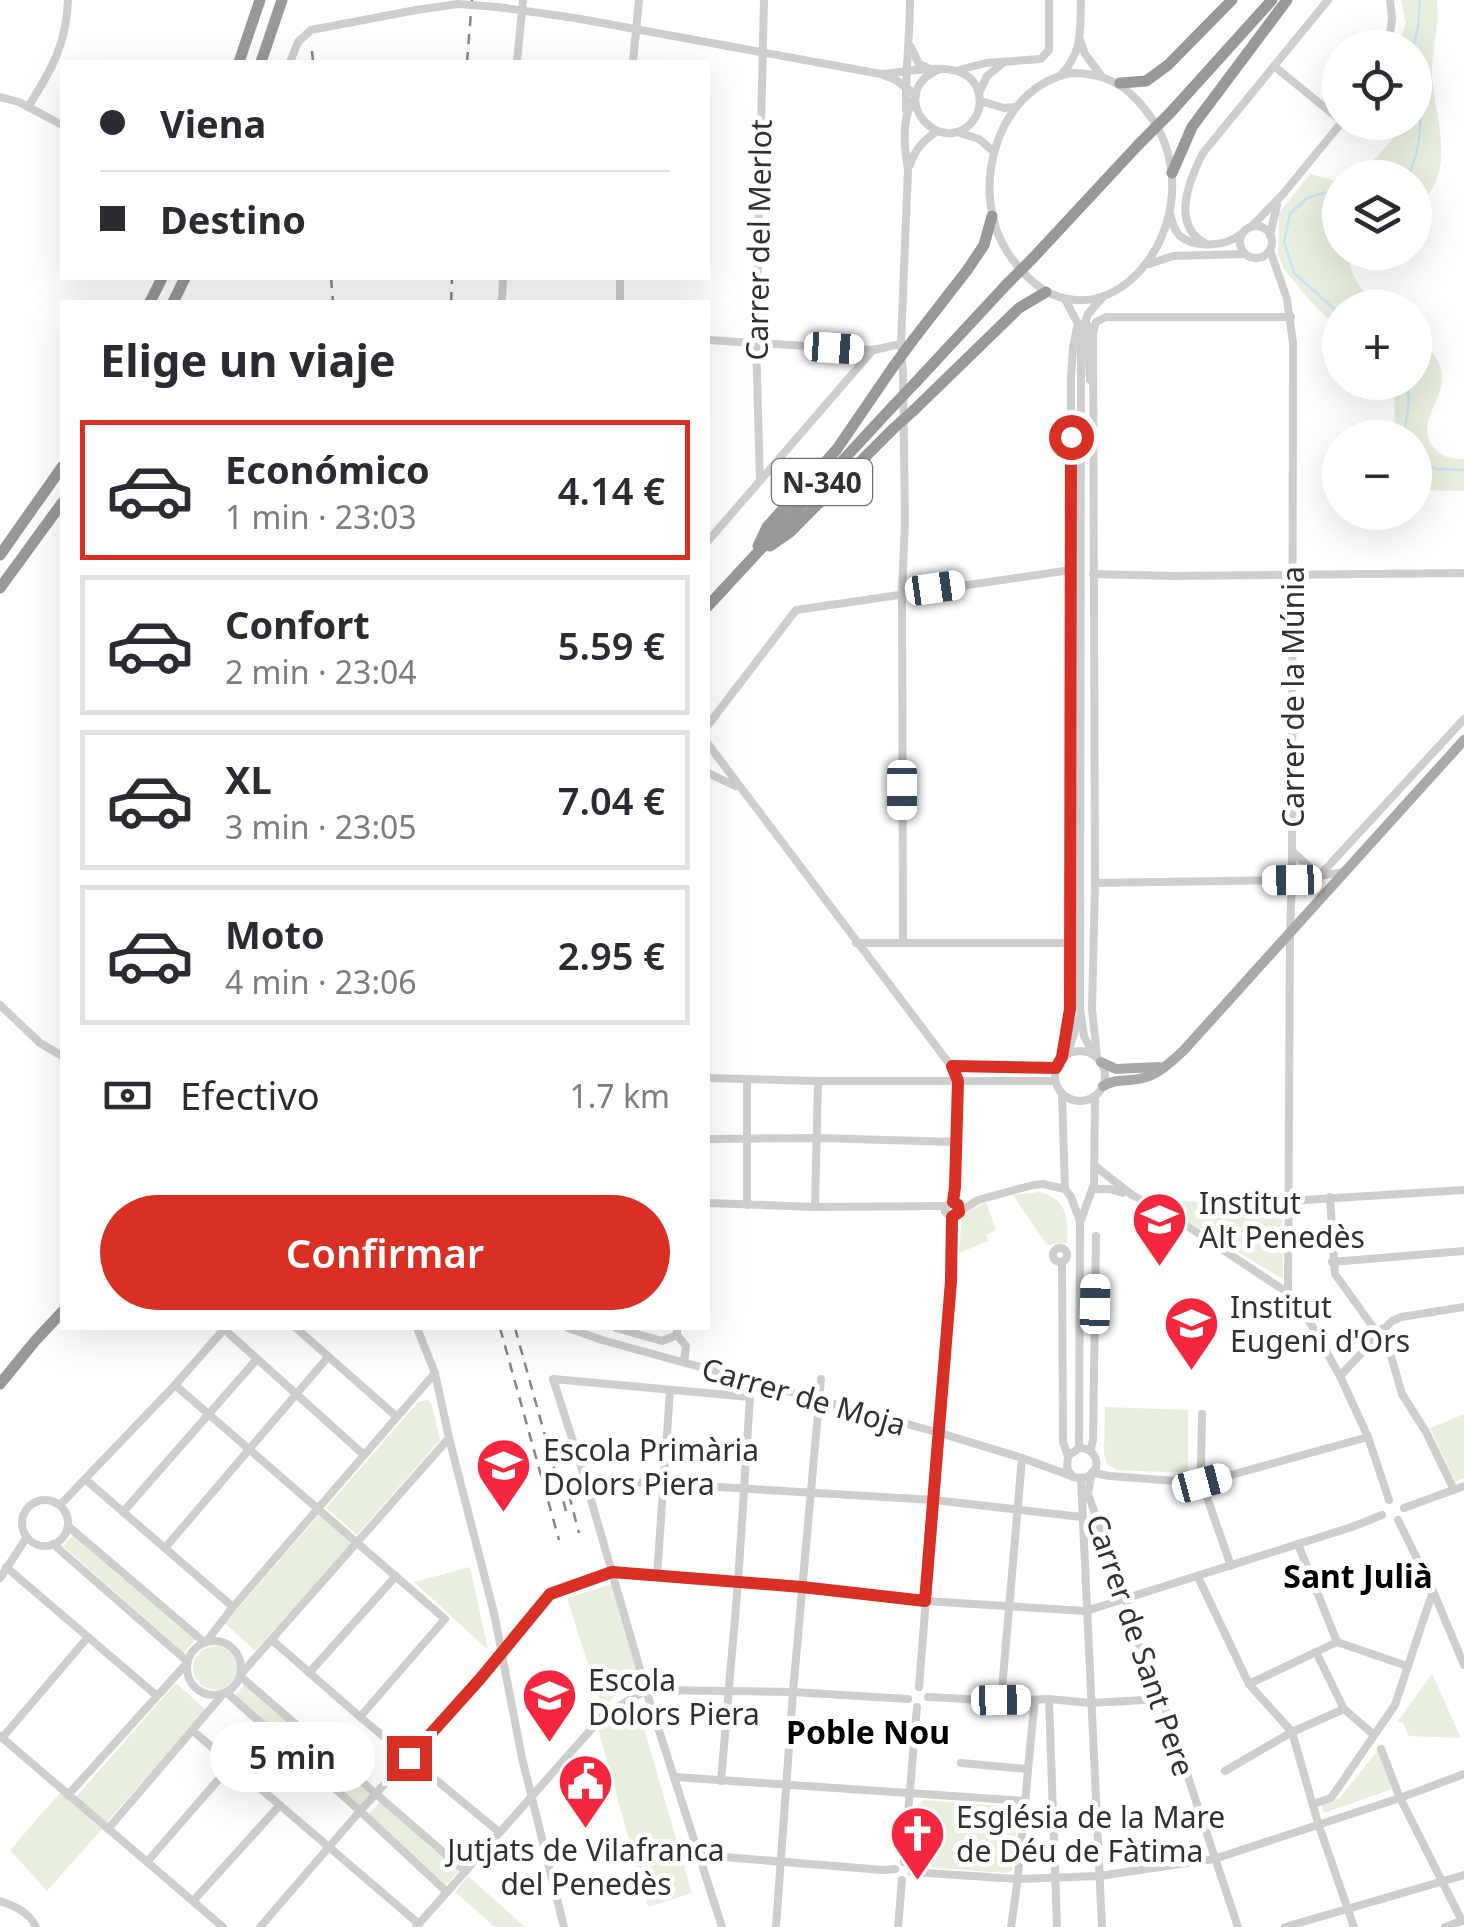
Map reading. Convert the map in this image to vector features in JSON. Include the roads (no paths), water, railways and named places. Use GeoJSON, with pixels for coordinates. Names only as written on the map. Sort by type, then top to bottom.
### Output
{"type":"FeatureCollection","features":[{"type":"Feature","properties":{"kind":"highway"},"geometry":{"type":"LineString","coordinates":[[240,60],[260,0]]}},
{"type":"Feature","properties":{"kind":"highway"},"geometry":{"type":"LineString","coordinates":[[262,60],[282,0]]}},
{"type":"Feature","properties":{"kind":"highway"},"geometry":{"type":"LineString","coordinates":[[1120,84],[1146,81],[1168,65],[1232,0]]}},
{"type":"Feature","properties":{"kind":"highway","name":"N-340"},"geometry":{"type":"LineString","coordinates":[[710,604],[1272,0]]}},
{"type":"Feature","properties":{"kind":"highway"},"geometry":{"type":"LineString","coordinates":[[1172,172],[1192,127],[1288,0]]}},
{"type":"Feature","properties":{"kind":"highway"},"geometry":{"type":"LineString","coordinates":[[751,560],[767,527],[837,449],[906,342],[968,269],[984,245],[992,216]]}},
{"type":"Feature","properties":{"kind":"highway"},"geometry":{"type":"LineString","coordinates":[[751,560],[789,533],[1020,308],[1046,292]]}},
{"type":"Feature","properties":{"kind":"highway"},"geometry":{"type":"LineString","coordinates":[[0,554],[60,469]]}},
{"type":"Feature","properties":{"kind":"highway"},"geometry":{"type":"LineString","coordinates":[[0,588],[60,506]]}},
{"type":"Feature","properties":{"kind":"highway"},"geometry":{"type":"LineString","coordinates":[[0,1384],[60,1314]]}},
{"type":"Feature","properties":{"kind":"main road"},"geometry":{"type":"LineString","coordinates":[[1099,1091],[1114,1080],[1143,1078],[1160,1070],[1184,1050],[1464,740]]}},
{"type":"Feature","properties":{"kind":"main road"},"geometry":{"type":"LineString","coordinates":[[1097,1058],[1122,1070],[1169,1063]]}},
{"type":"Feature","properties":{"kind":"street"},"geometry":{"type":"LineString","coordinates":[[28,107],[64,39],[68,0]]}},
{"type":"Feature","properties":{"kind":"street"},"geometry":{"type":"LineString","coordinates":[[633,60],[640,0]]}},
{"type":"Feature","properties":{"kind":"street","name":"Carrer del Merlot"},"geometry":{"type":"LineString","coordinates":[[760,481],[756,342],[764,0]]}},
{"type":"Feature","properties":{"kind":"street"},"geometry":{"type":"LineString","coordinates":[[903,942],[902,440],[908,170],[905,72],[910,0]]}},
{"type":"Feature","properties":{"kind":"street"},"geometry":{"type":"LineString","coordinates":[[291,60],[298,42],[311,30],[458,4],[522,5],[635,30],[881,74],[958,70],[1041,59],[1049,50],[1048,0]]}},
{"type":"Feature","properties":{"kind":"street"},"geometry":{"type":"LineString","coordinates":[[1062,74],[1077,54],[1081,0]]}},
{"type":"Feature","properties":{"kind":"street"},"geometry":{"type":"LineString","coordinates":[[1205,243],[1186,224],[1188,193],[1203,153],[1328,0]]}},
{"type":"Feature","properties":{"kind":"street"},"geometry":{"type":"LineString","coordinates":[[1390,0],[1390,30]]}},
{"type":"Feature","properties":{"kind":"street"},"geometry":{"type":"LineString","coordinates":[[517,60],[522,5]]}},
{"type":"Feature","properties":{"kind":"street"},"geometry":{"type":"LineString","coordinates":[[1080,40],[1085,54],[1103,77]]}},
{"type":"Feature","properties":{"kind":"street"},"geometry":{"type":"LineString","coordinates":[[910,43],[919,64],[936,70]]}},
{"type":"Feature","properties":{"kind":"street"},"geometry":{"type":"LineString","coordinates":[[957,132],[974,120],[986,76],[1006,62]]}},
{"type":"Feature","properties":{"kind":"street"},"geometry":{"type":"LineString","coordinates":[[1274,66],[1322,105]]}},
{"type":"Feature","properties":{"kind":"street"},"geometry":{"type":"LineString","coordinates":[[906,114],[924,79],[936,70]]}},
{"type":"Feature","properties":{"kind":"street"},"geometry":{"type":"LineString","coordinates":[[958,70],[972,79],[980,97],[1004,108],[1016,107]]}},
{"type":"Feature","properties":{"kind":"street"},"geometry":{"type":"LineString","coordinates":[[1082,73],[1120,84],[1138,101],[1165,141],[1172,172],[1170,214],[1160,243],[1145,266],[1124,284],[1103,296],[1066,299],[1046,292],[1019,268],[1002,244],[992,216],[989,190],[994,152],[1016,107],[1037,86],[1062,74],[1082,73]]}},
{"type":"Feature","properties":{"kind":"street"},"geometry":{"type":"LineString","coordinates":[[881,74],[905,86],[916,97],[916,109],[928,126],[980,139],[994,152]]}},
{"type":"Feature","properties":{"kind":"street"},"geometry":{"type":"LineString","coordinates":[[0,98],[19,102],[60,124]]}},
{"type":"Feature","properties":{"kind":"street"},"geometry":{"type":"LineString","coordinates":[[908,170],[914,151],[937,131]]}},
{"type":"Feature","properties":{"kind":"street"},"geometry":{"type":"LineString","coordinates":[[1170,214],[1183,239],[1195,244],[1226,243],[1252,226],[1326,140]]}},
{"type":"Feature","properties":{"kind":"street"},"geometry":{"type":"LineString","coordinates":[[1145,266],[1174,256],[1266,255],[1276,207],[1283,194]]}},
{"type":"Feature","properties":{"kind":"street"},"geometry":{"type":"LineString","coordinates":[[1252,226],[1264,228],[1270,235]]}},
{"type":"Feature","properties":{"kind":"street"},"geometry":{"type":"LineString","coordinates":[[1242,234],[1240,246],[1244,254]]}},
{"type":"Feature","properties":{"kind":"street","name":"Carrer de la Múnia"},"geometry":{"type":"LineString","coordinates":[[1270,250],[1291,317],[1288,1293]]}},
{"type":"Feature","properties":{"kind":"street","name":"Carrer de la Múnia"},"geometry":{"type":"LineString","coordinates":[[1257,258],[1281,282]]}},
{"type":"Feature","properties":{"kind":"street"},"geometry":{"type":"LineString","coordinates":[[1081,334],[1088,314],[1103,296]]}},
{"type":"Feature","properties":{"kind":"street"},"geometry":{"type":"LineString","coordinates":[[1066,299],[1081,334],[1080,1009],[1077,1029],[1056,1068],[1055,1081],[1062,1095],[1068,1193],[1080,1223]]}},
{"type":"Feature","properties":{"kind":"street"},"geometry":{"type":"LineString","coordinates":[[1088,314],[1088,374],[1093,394]]}},
{"type":"Feature","properties":{"kind":"street"},"geometry":{"type":"LineString","coordinates":[[1097,1058],[1092,1008],[1096,322],[1106,318],[1291,317]]}},
{"type":"Feature","properties":{"kind":"street"},"geometry":{"type":"LineString","coordinates":[[1064,1056],[1070,1009],[1071,378],[1078,324]]}},
{"type":"Feature","properties":{"kind":"street"},"geometry":{"type":"LineString","coordinates":[[710,340],[873,350],[906,342]]}},
{"type":"Feature","properties":{"kind":"street"},"geometry":{"type":"LineString","coordinates":[[710,539],[873,350]]}},
{"type":"Feature","properties":{"kind":"street"},"geometry":{"type":"LineString","coordinates":[[710,722],[796,610],[1071,570]]}},
{"type":"Feature","properties":{"kind":"street"},"geometry":{"type":"LineString","coordinates":[[1092,574],[1464,574]]}},
{"type":"Feature","properties":{"kind":"street"},"geometry":{"type":"LineString","coordinates":[[1319,876],[1464,718]]}},
{"type":"Feature","properties":{"kind":"street"},"geometry":{"type":"LineString","coordinates":[[710,747],[952,1066],[958,1081],[949,1204]]}},
{"type":"Feature","properties":{"kind":"street"},"geometry":{"type":"LineString","coordinates":[[710,774],[740,788]]}},
{"type":"Feature","properties":{"kind":"street"},"geometry":{"type":"LineString","coordinates":[[1292,851],[1319,876]]}},
{"type":"Feature","properties":{"kind":"street"},"geometry":{"type":"LineString","coordinates":[[1095,884],[1292,880],[1346,872]]}},
{"type":"Feature","properties":{"kind":"street"},"geometry":{"type":"LineString","coordinates":[[856,943],[1070,943]]}},
{"type":"Feature","properties":{"kind":"street"},"geometry":{"type":"LineString","coordinates":[[0,1005],[40,1043],[60,1055]]}},
{"type":"Feature","properties":{"kind":"street"},"geometry":{"type":"LineString","coordinates":[[1079,1448],[1080,1223],[1091,1192],[1099,1091],[1105,1078],[1084,1036],[1080,1009]]}},
{"type":"Feature","properties":{"kind":"street"},"geometry":{"type":"LineString","coordinates":[[1064,1056],[1080,1050],[1097,1058]]}},
{"type":"Feature","properties":{"kind":"street"},"geometry":{"type":"LineString","coordinates":[[952,1066],[1056,1068]]}},
{"type":"Feature","properties":{"kind":"street"},"geometry":{"type":"LineString","coordinates":[[710,1078],[1055,1081]]}},
{"type":"Feature","properties":{"kind":"street"},"geometry":{"type":"LineString","coordinates":[[747,1204],[748,1079]]}},
{"type":"Feature","properties":{"kind":"street"},"geometry":{"type":"LineString","coordinates":[[815,1207],[818,1081]]}},
{"type":"Feature","properties":{"kind":"street"},"geometry":{"type":"LineString","coordinates":[[1062,1095],[1078,1102],[1099,1091]]}},
{"type":"Feature","properties":{"kind":"street"},"geometry":{"type":"LineString","coordinates":[[710,1139],[956,1142]]}},
{"type":"Feature","properties":{"kind":"street"},"geometry":{"type":"LineString","coordinates":[[1095,1166],[1132,1195],[1168,1214],[1288,1293],[1307,1317],[1340,1376],[1368,1437],[1389,1500]]}},
{"type":"Feature","properties":{"kind":"street"},"geometry":{"type":"LineString","coordinates":[[956,1214],[978,1200],[1042,1184],[1081,1198],[1110,1189],[1132,1195]]}},
{"type":"Feature","properties":{"kind":"street"},"geometry":{"type":"LineString","coordinates":[[1288,1200],[1464,1190]]}},
{"type":"Feature","properties":{"kind":"street"},"geometry":{"type":"LineString","coordinates":[[1330,1197],[1334,1274],[1381,1331],[1402,1394],[1426,1432],[1454,1490]]}},
{"type":"Feature","properties":{"kind":"street"},"geometry":{"type":"LineString","coordinates":[[710,1204],[958,1205],[919,1686]]}},
{"type":"Feature","properties":{"kind":"street"},"geometry":{"type":"LineString","coordinates":[[1090,1451],[1096,1236]]}},
{"type":"Feature","properties":{"kind":"street"},"geometry":{"type":"LineString","coordinates":[[1332,1262],[1464,1251]]}},
{"type":"Feature","properties":{"kind":"street"},"geometry":{"type":"LineString","coordinates":[[1062,1262],[1063,1442],[1066,1469],[1077,1478],[1082,1517],[1102,1927]]}},
{"type":"Feature","properties":{"kind":"street"},"geometry":{"type":"LineString","coordinates":[[1340,1376],[1381,1331],[1400,1317],[1464,1307]]}},
{"type":"Feature","properties":{"kind":"street"},"geometry":{"type":"LineString","coordinates":[[60,1505],[222,1330]]}},
{"type":"Feature","properties":{"kind":"street"},"geometry":{"type":"LineString","coordinates":[[226,1330],[364,1455]]}},
{"type":"Feature","properties":{"kind":"street"},"geometry":{"type":"LineString","coordinates":[[298,1330],[397,1417]]}},
{"type":"Feature","properties":{"kind":"street"},"geometry":{"type":"LineString","coordinates":[[418,1330],[436,1374],[564,1927]]}},
{"type":"Feature","properties":{"kind":"street","name":"Carrer de Moja"},"geometry":{"type":"LineString","coordinates":[[574,1330],[940,1433],[1077,1478]]}},
{"type":"Feature","properties":{"kind":"street"},"geometry":{"type":"LineString","coordinates":[[623,1330],[662,1341],[677,1331],[686,1346],[684,1362]]}},
{"type":"Feature","properties":{"kind":"street"},"geometry":{"type":"LineString","coordinates":[[164,1548],[328,1356]]}},
{"type":"Feature","properties":{"kind":"street"},"geometry":{"type":"LineString","coordinates":[[122,1512],[257,1359]]}},
{"type":"Feature","properties":{"kind":"street"},"geometry":{"type":"LineString","coordinates":[[68,1795],[436,1374]]}},
{"type":"Feature","properties":{"kind":"street"},"geometry":{"type":"LineString","coordinates":[[776,1927],[820,1379]]}},
{"type":"Feature","properties":{"kind":"street"},"geometry":{"type":"LineString","coordinates":[[722,1927],[553,1380],[750,1397]]}},
{"type":"Feature","properties":{"kind":"street"},"geometry":{"type":"LineString","coordinates":[[720,1781],[751,1381]]}},
{"type":"Feature","properties":{"kind":"street"},"geometry":{"type":"LineString","coordinates":[[175,1385],[445,1618],[360,1717]]}},
{"type":"Feature","properties":{"kind":"street"},"geometry":{"type":"LineString","coordinates":[[657,1576],[670,1391]]}},
{"type":"Feature","properties":{"kind":"street"},"geometry":{"type":"LineString","coordinates":[[1202,1414],[1199,1482],[1231,1566]]}},
{"type":"Feature","properties":{"kind":"street"},"geometry":{"type":"LineString","coordinates":[[1077,1478],[1092,1474],[1199,1482],[1368,1437]]}},
{"type":"Feature","properties":{"kind":"street"},"geometry":{"type":"LineString","coordinates":[[108,1829],[449,1438]]}},
{"type":"Feature","properties":{"kind":"street"},"geometry":{"type":"LineString","coordinates":[[1079,1448],[1090,1451],[1097,1463],[1092,1474]]}},
{"type":"Feature","properties":{"kind":"street"},"geometry":{"type":"LineString","coordinates":[[1039,1465],[1055,1464],[1079,1448]]}},
{"type":"Feature","properties":{"kind":"street"},"geometry":{"type":"LineString","coordinates":[[1001,1700],[1022,1458]]}},
{"type":"Feature","properties":{"kind":"street","name":"Carrer de Sant Pere"},"geometry":{"type":"LineString","coordinates":[[1092,1474],[1088,1494],[1238,1927]]}},
{"type":"Feature","properties":{"kind":"street"},"geometry":{"type":"LineString","coordinates":[[585,1478],[934,1500],[1082,1517]]}},
{"type":"Feature","properties":{"kind":"street"},"geometry":{"type":"LineString","coordinates":[[85,1480],[233,1607]]}},
{"type":"Feature","properties":{"kind":"street"},"geometry":{"type":"LineString","coordinates":[[1404,1508],[1464,1486]]}},
{"type":"Feature","properties":{"kind":"street"},"geometry":{"type":"LineString","coordinates":[[40,1500],[60,1505],[68,1526],[63,1537],[53,1544],[39,1544],[27,1537],[22,1522],[28,1508],[40,1500]]}},
{"type":"Feature","properties":{"kind":"street"},"geometry":{"type":"LineString","coordinates":[[1389,1500],[1399,1501],[1404,1508],[1398,1520],[1388,1520],[1382,1514],[1382,1506],[1389,1500]]}},
{"type":"Feature","properties":{"kind":"street"},"geometry":{"type":"LineString","coordinates":[[264,1924],[550,1594],[612,1572],[1086,1612],[1382,1514]]}},
{"type":"Feature","properties":{"kind":"street"},"geometry":{"type":"LineString","coordinates":[[1398,1520],[1464,1665]]}},
{"type":"Feature","properties":{"kind":"street"},"geometry":{"type":"LineString","coordinates":[[68,1526],[205,1642],[222,1642],[236,1650],[240,1675],[465,1870]]}},
{"type":"Feature","properties":{"kind":"street"},"geometry":{"type":"LineString","coordinates":[[0,1578],[27,1537]]}},
{"type":"Feature","properties":{"kind":"street"},"geometry":{"type":"LineString","coordinates":[[53,1544],[187,1662],[189,1679],[200,1691],[225,1693]]}},
{"type":"Feature","properties":{"kind":"street"},"geometry":{"type":"LineString","coordinates":[[1298,1544],[1338,1642]]}},
{"type":"Feature","properties":{"kind":"street"},"geometry":{"type":"LineString","coordinates":[[6,1567],[156,1696]]}},
{"type":"Feature","properties":{"kind":"street"},"geometry":{"type":"LineString","coordinates":[[310,1673],[396,1576]]}},
{"type":"Feature","properties":{"kind":"street"},"geometry":{"type":"LineString","coordinates":[[1198,1577],[1250,1684],[1292,1732],[1318,1824],[1354,1927]]}},
{"type":"Feature","properties":{"kind":"street"},"geometry":{"type":"LineString","coordinates":[[1313,1804],[1331,1798],[1395,1705],[1433,1590]]}},
{"type":"Feature","properties":{"kind":"street"},"geometry":{"type":"LineString","coordinates":[[1453,1641],[1464,1635]]}},
{"type":"Feature","properties":{"kind":"street"},"geometry":{"type":"LineString","coordinates":[[88,1637],[1,1737],[223,1927]]}},
{"type":"Feature","properties":{"kind":"street"},"geometry":{"type":"LineString","coordinates":[[272,1640],[498,1832]]}},
{"type":"Feature","properties":{"kind":"street"},"geometry":{"type":"LineString","coordinates":[[1250,1684],[1338,1642],[1408,1666]]}},
{"type":"Feature","properties":{"kind":"street"},"geometry":{"type":"LineString","coordinates":[[1316,1652],[1344,1710],[1374,1735]]}},
{"type":"Feature","properties":{"kind":"street"},"geometry":{"type":"LineString","coordinates":[[919,1686],[928,1697],[917,1707],[908,1699],[910,1690],[919,1686]]}},
{"type":"Feature","properties":{"kind":"street"},"geometry":{"type":"LineString","coordinates":[[193,1730],[418,1925],[603,1716],[646,1690],[793,1692],[908,1699]]}},
{"type":"Feature","properties":{"kind":"street"},"geometry":{"type":"LineString","coordinates":[[225,1693],[447,1892]]}},
{"type":"Feature","properties":{"kind":"street"},"geometry":{"type":"LineString","coordinates":[[928,1697],[1049,1699],[1091,1704],[1162,1699]]}},
{"type":"Feature","properties":{"kind":"street"},"geometry":{"type":"LineString","coordinates":[[1049,1699],[1057,1927]]}},
{"type":"Feature","properties":{"kind":"street"},"geometry":{"type":"LineString","coordinates":[[1011,1927],[1035,1700]]}},
{"type":"Feature","properties":{"kind":"street"},"geometry":{"type":"LineString","coordinates":[[904,1862],[917,1707]]}},
{"type":"Feature","properties":{"kind":"street"},"geometry":{"type":"LineString","coordinates":[[1226,1771],[1292,1732],[1344,1710]]}},
{"type":"Feature","properties":{"kind":"street"},"geometry":{"type":"LineString","coordinates":[[1382,1749],[1400,1798],[1463,1920],[1445,1927]]}},
{"type":"Feature","properties":{"kind":"street"},"geometry":{"type":"LineString","coordinates":[[962,1763],[1027,1769]]}},
{"type":"Feature","properties":{"kind":"street"},"geometry":{"type":"LineString","coordinates":[[147,1862],[231,1765]]}},
{"type":"Feature","properties":{"kind":"street"},"geometry":{"type":"LineString","coordinates":[[912,1872],[1055,1878],[1099,1876],[1214,1859],[1464,1774]]}},
{"type":"Feature","properties":{"kind":"street"},"geometry":{"type":"LineString","coordinates":[[675,1778],[1024,1802]]}},
{"type":"Feature","properties":{"kind":"street"},"geometry":{"type":"LineString","coordinates":[[193,1902],[280,1805]]}},
{"type":"Feature","properties":{"kind":"street"},"geometry":{"type":"LineString","coordinates":[[699,1856],[895,1869]]}},
{"type":"Feature","properties":{"kind":"street"},"geometry":{"type":"LineString","coordinates":[[904,1862],[912,1872],[902,1880],[895,1869],[904,1862]]}},
{"type":"Feature","properties":{"kind":"street"},"geometry":{"type":"LineString","coordinates":[[1285,1927],[1464,1875]]}},
{"type":"Feature","properties":{"kind":"street"},"geometry":{"type":"LineString","coordinates":[[898,1927],[902,1880]]}},
{"type":"Feature","properties":{"kind":"street"},"geometry":{"type":"LineString","coordinates":[[0,1901],[20,1908],[36,1927]]}},
{"type":"Feature","properties":{"kind":"waterway"},"geometry":{"type":"LineString","coordinates":[[1417,30],[1420,0]]}},
{"type":"Feature","properties":{"kind":"waterway"},"geometry":{"type":"LineString","coordinates":[[1414,160],[1418,140]]}},
{"type":"Feature","properties":{"kind":"waterway"},"geometry":{"type":"LineString","coordinates":[[1322,194],[1307,198],[1290,214],[1284,242],[1294,273],[1322,298]]}},
{"type":"Feature","properties":{"kind":"waterway"},"geometry":{"type":"LineString","coordinates":[[1406,420],[1409,400]]}},
{"type":"Feature","properties":{"kind":"waterway"},"geometry":{"type":"LineString","coordinates":[[1432,468],[1464,470]]}},
{"type":"Feature","properties":{"kind":"railway"},"geometry":{"type":"LineString","coordinates":[[467,60],[472,0]]}},
{"type":"Feature","properties":{"kind":"railway"},"geometry":{"type":"LineString","coordinates":[[312,51],[313,60]]}},
{"type":"Feature","properties":{"kind":"railway"},"geometry":{"type":"LineString","coordinates":[[331,280],[333,300]]}},
{"type":"Feature","properties":{"kind":"railway"},"geometry":{"type":"LineString","coordinates":[[451,300],[452,280]]}},
{"type":"Feature","properties":{"kind":"railway"},"geometry":{"type":"LineString","coordinates":[[501,1330],[559,1540]]}},
{"type":"Feature","properties":{"kind":"railway"},"geometry":{"type":"LineString","coordinates":[[516,1330],[566,1511]]}},
{"type":"Feature","properties":{"kind":"railway"},"geometry":{"type":"LineString","coordinates":[[569,1495],[579,1533]]}},
{"type":"Feature","properties":{"kind":"place","name":"Institut Alt Penedès"},"geometry":{"type":"Point","coordinates":[1160,1268]}},
{"type":"Feature","properties":{"kind":"place","name":"Institut Eugeni d'Ors"},"geometry":{"type":"Point","coordinates":[1191,1372]}},
{"type":"Feature","properties":{"kind":"place","name":"Escola Primària Dolors Piera"},"geometry":{"type":"Point","coordinates":[504,1515]}},
{"type":"Feature","properties":{"kind":"place","name":"Escola Dolors Piera"},"geometry":{"type":"Point","coordinates":[549,1745]}},
{"type":"Feature","properties":{"kind":"place","name":"Jutjats de Vilafranca del Penedès"},"geometry":{"type":"Point","coordinates":[586,1830]}},
{"type":"Feature","properties":{"kind":"place","name":"Església de la Mare de Déu de Fàtima"},"geometry":{"type":"Point","coordinates":[917,1882]}},
{"type":"Feature","properties":{"kind":"district","name":"Sant Julià"},"geometry":{"type":"Point","coordinates":[1358,1575]}},
{"type":"Feature","properties":{"kind":"district","name":"Poble Nou"},"geometry":{"type":"Point","coordinates":[868,1731]}}]}
